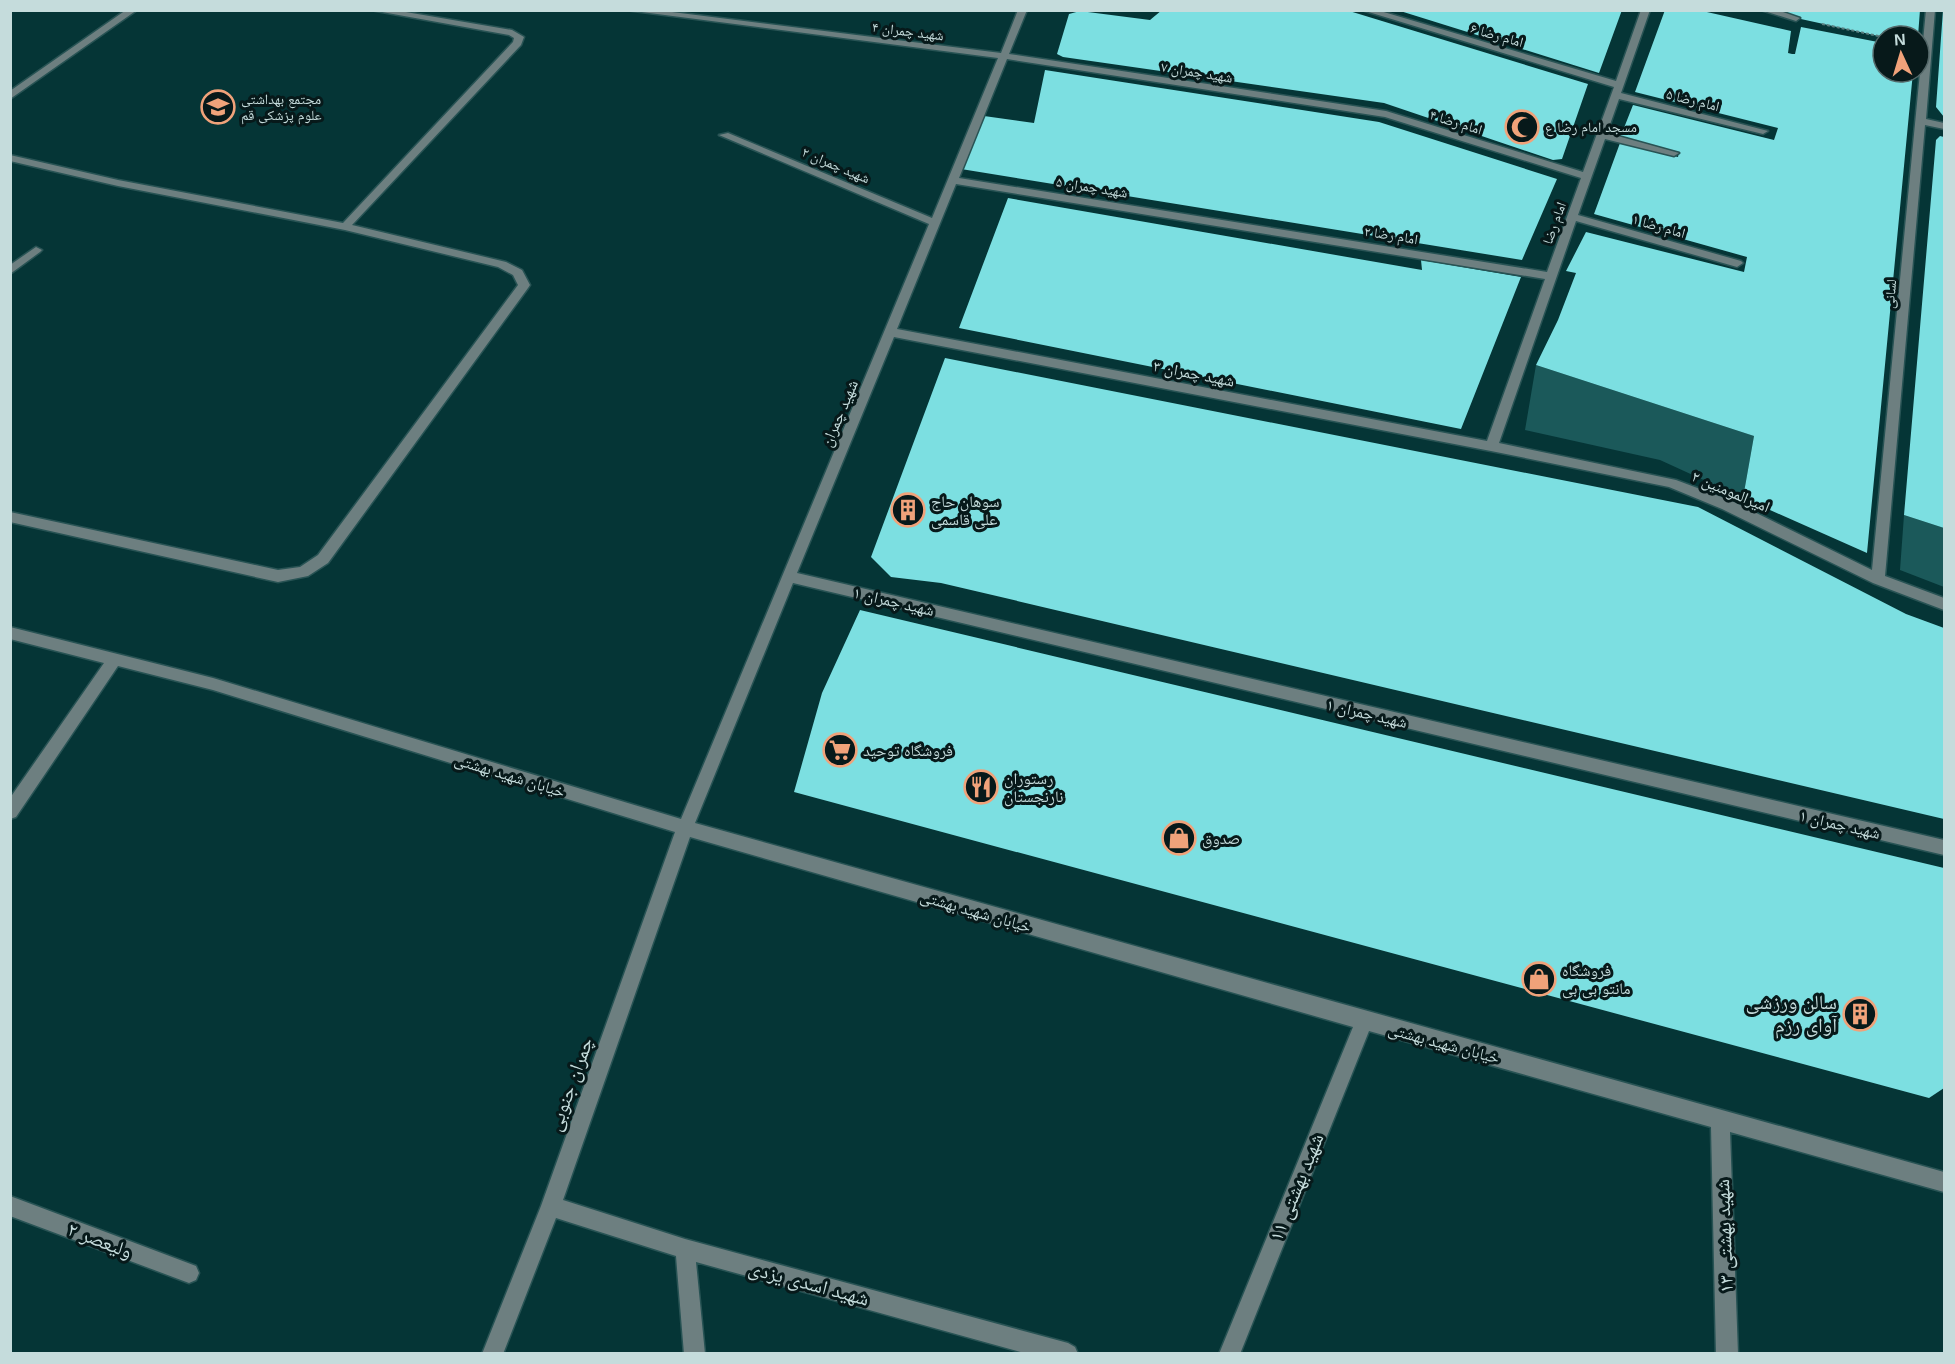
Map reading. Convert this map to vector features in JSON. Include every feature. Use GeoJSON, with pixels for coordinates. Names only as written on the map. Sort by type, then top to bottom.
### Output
{"type":"FeatureCollection","features":[{"type":"Feature","properties":{"kind":"street"},"geometry":{"type":"LineString","coordinates":[[10,96],[133,10]]}},
{"type":"Feature","properties":{"kind":"street"},"geometry":{"type":"LineString","coordinates":[[345,227],[518,43],[519,37],[512,33],[375,10]]}},
{"type":"Feature","properties":{"kind":"street","name":"شهید چمران ۴"},"geometry":{"type":"LineString","coordinates":[[630,10],[1004,56]]}},
{"type":"Feature","properties":{"kind":"street","name":"شهید چمران"},"geometry":{"type":"LineString","coordinates":[[685,828],[1023,10]]}},
{"type":"Feature","properties":{"kind":"street","name":"امام رضا ۶"},"geometry":{"type":"LineString","coordinates":[[1366,10],[1618,90]]}},
{"type":"Feature","properties":{"kind":"street","name":"امام رضا"},"geometry":{"type":"LineString","coordinates":[[1491,446],[1646,10]]}},
{"type":"Feature","properties":{"kind":"street"},"geometry":{"type":"LineString","coordinates":[[1765,10],[1796,18]]}},
{"type":"Feature","properties":{"kind":"street","name":"لسانی"},"geometry":{"type":"LineString","coordinates":[[1878,579],[1930,10]]}},
{"type":"Feature","properties":{"kind":"street","name":"شهید چمران ۷"},"geometry":{"type":"LineString","coordinates":[[1004,56],[1386,114]]}},
{"type":"Feature","properties":{"kind":"street","name":"امام رضا ۵"},"geometry":{"type":"LineString","coordinates":[[1618,90],[1763,131]]}},
{"type":"Feature","properties":{"kind":"street","name":"امام رضا ۴"},"geometry":{"type":"LineString","coordinates":[[1386,114],[1587,177]]}},
{"type":"Feature","properties":{"kind":"street"},"geometry":{"type":"LineString","coordinates":[[1921,121],[1944,126]]}},
{"type":"Feature","properties":{"kind":"street","name":"شهید چمران ۲"},"geometry":{"type":"LineString","coordinates":[[724,135],[935,223]]}},
{"type":"Feature","properties":{"kind":"street"},"geometry":{"type":"LineString","coordinates":[[1602,135],[1674,153]]}},
{"type":"Feature","properties":{"kind":"street"},"geometry":{"type":"LineString","coordinates":[[10,158],[118,183],[345,227],[502,264],[518,273],[524,285],[323,559],[303,572],[278,576],[10,517]]}},
{"type":"Feature","properties":{"kind":"street","name":"شهید چمران ۵"},"geometry":{"type":"LineString","coordinates":[[953,180],[1227,224]]}},
{"type":"Feature","properties":{"kind":"street","name":"امام رضا ۱"},"geometry":{"type":"LineString","coordinates":[[1573,217],[1737,263]]}},
{"type":"Feature","properties":{"kind":"street","name":"امام رضا ۲"},"geometry":{"type":"LineString","coordinates":[[1227,224],[1551,276]]}},
{"type":"Feature","properties":{"kind":"street"},"geometry":{"type":"LineString","coordinates":[[10,271],[36,250]]}},
{"type":"Feature","properties":{"kind":"street","name":"شهید چمران ۳"},"geometry":{"type":"LineString","coordinates":[[890,332],[1491,446]]}},
{"type":"Feature","properties":{"kind":"street","name":"امیرالمومنین ۲"},"geometry":{"type":"LineString","coordinates":[[1491,446],[1671,483],[1727,505],[1878,579],[1944,604]]}},
{"type":"Feature","properties":{"kind":"street","name":"شهید چمران ۱"},"geometry":{"type":"LineString","coordinates":[[789,577],[1944,848]]}},
{"type":"Feature","properties":{"kind":"street","name":"خیابان شهید بهشتی"},"geometry":{"type":"LineString","coordinates":[[10,633],[213,684],[685,828],[1364,1021],[1944,1182]]}},
{"type":"Feature","properties":{"kind":"street"},"geometry":{"type":"LineString","coordinates":[[10,812],[114,660]]}},
{"type":"Feature","properties":{"kind":"street","name":"چمران جنوبی"},"geometry":{"type":"LineString","coordinates":[[492,1353],[551,1206],[685,828]]}},
{"type":"Feature","properties":{"kind":"street","name":"شهید بهشتی ۱۱"},"geometry":{"type":"LineString","coordinates":[[1229,1353],[1364,1021]]}},
{"type":"Feature","properties":{"kind":"street","name":"شهید بهشتی ۱۳"},"geometry":{"type":"LineString","coordinates":[[1720,1119],[1727,1353]]}},
{"type":"Feature","properties":{"kind":"street","name":"ولیعصر ۲"},"geometry":{"type":"LineString","coordinates":[[10,1206],[189,1273]]}},
{"type":"Feature","properties":{"kind":"street","name":"شهید اسدی یزدی"},"geometry":{"type":"LineString","coordinates":[[551,1206],[685,1249],[1068,1353]]}},
{"type":"Feature","properties":{"kind":"street"},"geometry":{"type":"LineString","coordinates":[[685,1249],[695,1353]]}},
{"type":"Feature","properties":{"kind":"path"},"geometry":{"type":"LineString","coordinates":[[1796,18],[1871,34]]}},
{"type":"Feature","properties":{"kind":"shaded area"},"geometry":{"type":"Polygon","coordinates":[[[1536,365],[1754,436],[1743,498],[1660,460],[1525,430],[1536,365]]]}},
{"type":"Feature","properties":{"kind":"shaded area"},"geometry":{"type":"Polygon","coordinates":[[[1904,515],[1944,528],[1944,587],[1900,570],[1904,515]]]}},
{"type":"Feature","properties":{"kind":"building"},"geometry":{"type":"Polygon","coordinates":[[[1162,10],[1346,10],[1588,84],[1562,159],[1553,160],[1384,103],[1063,57],[1057,54],[1069,14],[1080,11],[1150,20],[1162,10]]]}},
{"type":"Feature","properties":{"kind":"building"},"geometry":{"type":"Polygon","coordinates":[[[1397,10],[1622,10],[1599,73],[1397,10]]]}},
{"type":"Feature","properties":{"kind":"building"},"geometry":{"type":"Polygon","coordinates":[[[1665,10],[1698,10],[1791,31],[1788,53],[1792,54],[1795,54],[1801,27],[1871,41],[1871,84],[1912,84],[1867,553],[1743,498],[1754,436],[1536,365],[1558,320],[1576,273],[1566,271],[1586,232],[1744,272],[1747,257],[1594,214],[1620,143],[1678,157],[1679,152],[1620,138],[1633,105],[1774,140],[1778,128],[1635,92],[1665,10]]]}},
{"type":"Feature","properties":{"kind":"building"},"geometry":{"type":"Polygon","coordinates":[[[1760,10],[1920,10],[1919,24],[1871,24],[1871,34],[1760,10]]]}},
{"type":"Feature","properties":{"kind":"building"},"geometry":{"type":"Polygon","coordinates":[[[1944,10],[1944,117],[1936,107],[1944,10]]]}},
{"type":"Feature","properties":{"kind":"building"},"geometry":{"type":"Polygon","coordinates":[[[1045,70],[1379,122],[1557,179],[1522,260],[961,169],[984,116],[1034,123],[1045,70]]]}},
{"type":"Feature","properties":{"kind":"building"},"geometry":{"type":"Polygon","coordinates":[[[1940,136],[1944,137],[1944,528],[1904,515],[1936,140],[1940,136]]]}},
{"type":"Feature","properties":{"kind":"building"},"geometry":{"type":"Polygon","coordinates":[[[1008,198],[1422,270],[1421,260],[1521,277],[1461,429],[959,328],[1008,198]]]}},
{"type":"Feature","properties":{"kind":"building"},"geometry":{"type":"Polygon","coordinates":[[[945,358],[1698,507],[1906,614],[1944,628],[1944,819],[941,583],[891,577],[871,557],[945,358]]]}},
{"type":"Feature","properties":{"kind":"building"},"geometry":{"type":"Polygon","coordinates":[[[860,610],[1944,868],[1944,1088],[1929,1098],[794,792],[822,693],[860,610]]]}},
{"type":"Feature","properties":{"kind":"place","name":"مجتمع بهداشتی علوم پزشکی قم"},"geometry":{"type":"Point","coordinates":[218,107]}},
{"type":"Feature","properties":{"kind":"place","name":"مسجد امام رضا ع"},"geometry":{"type":"Point","coordinates":[1522,127]}},
{"type":"Feature","properties":{"kind":"place","name":"سوهان حاج علی قاسمی"},"geometry":{"type":"Point","coordinates":[908,510]}},
{"type":"Feature","properties":{"kind":"place","name":"فروشگاه توحید"},"geometry":{"type":"Point","coordinates":[840,750]}},
{"type":"Feature","properties":{"kind":"place","name":"رستوران نارنجستان"},"geometry":{"type":"Point","coordinates":[981,787]}},
{"type":"Feature","properties":{"kind":"place","name":"صدوق"},"geometry":{"type":"Point","coordinates":[1179,838]}},
{"type":"Feature","properties":{"kind":"place","name":"فروشگاه مانتو بی بی"},"geometry":{"type":"Point","coordinates":[1539,979]}},
{"type":"Feature","properties":{"kind":"place","name":"سالن ورزشی آوای رزم"},"geometry":{"type":"Point","coordinates":[1860,1014]}}]}
